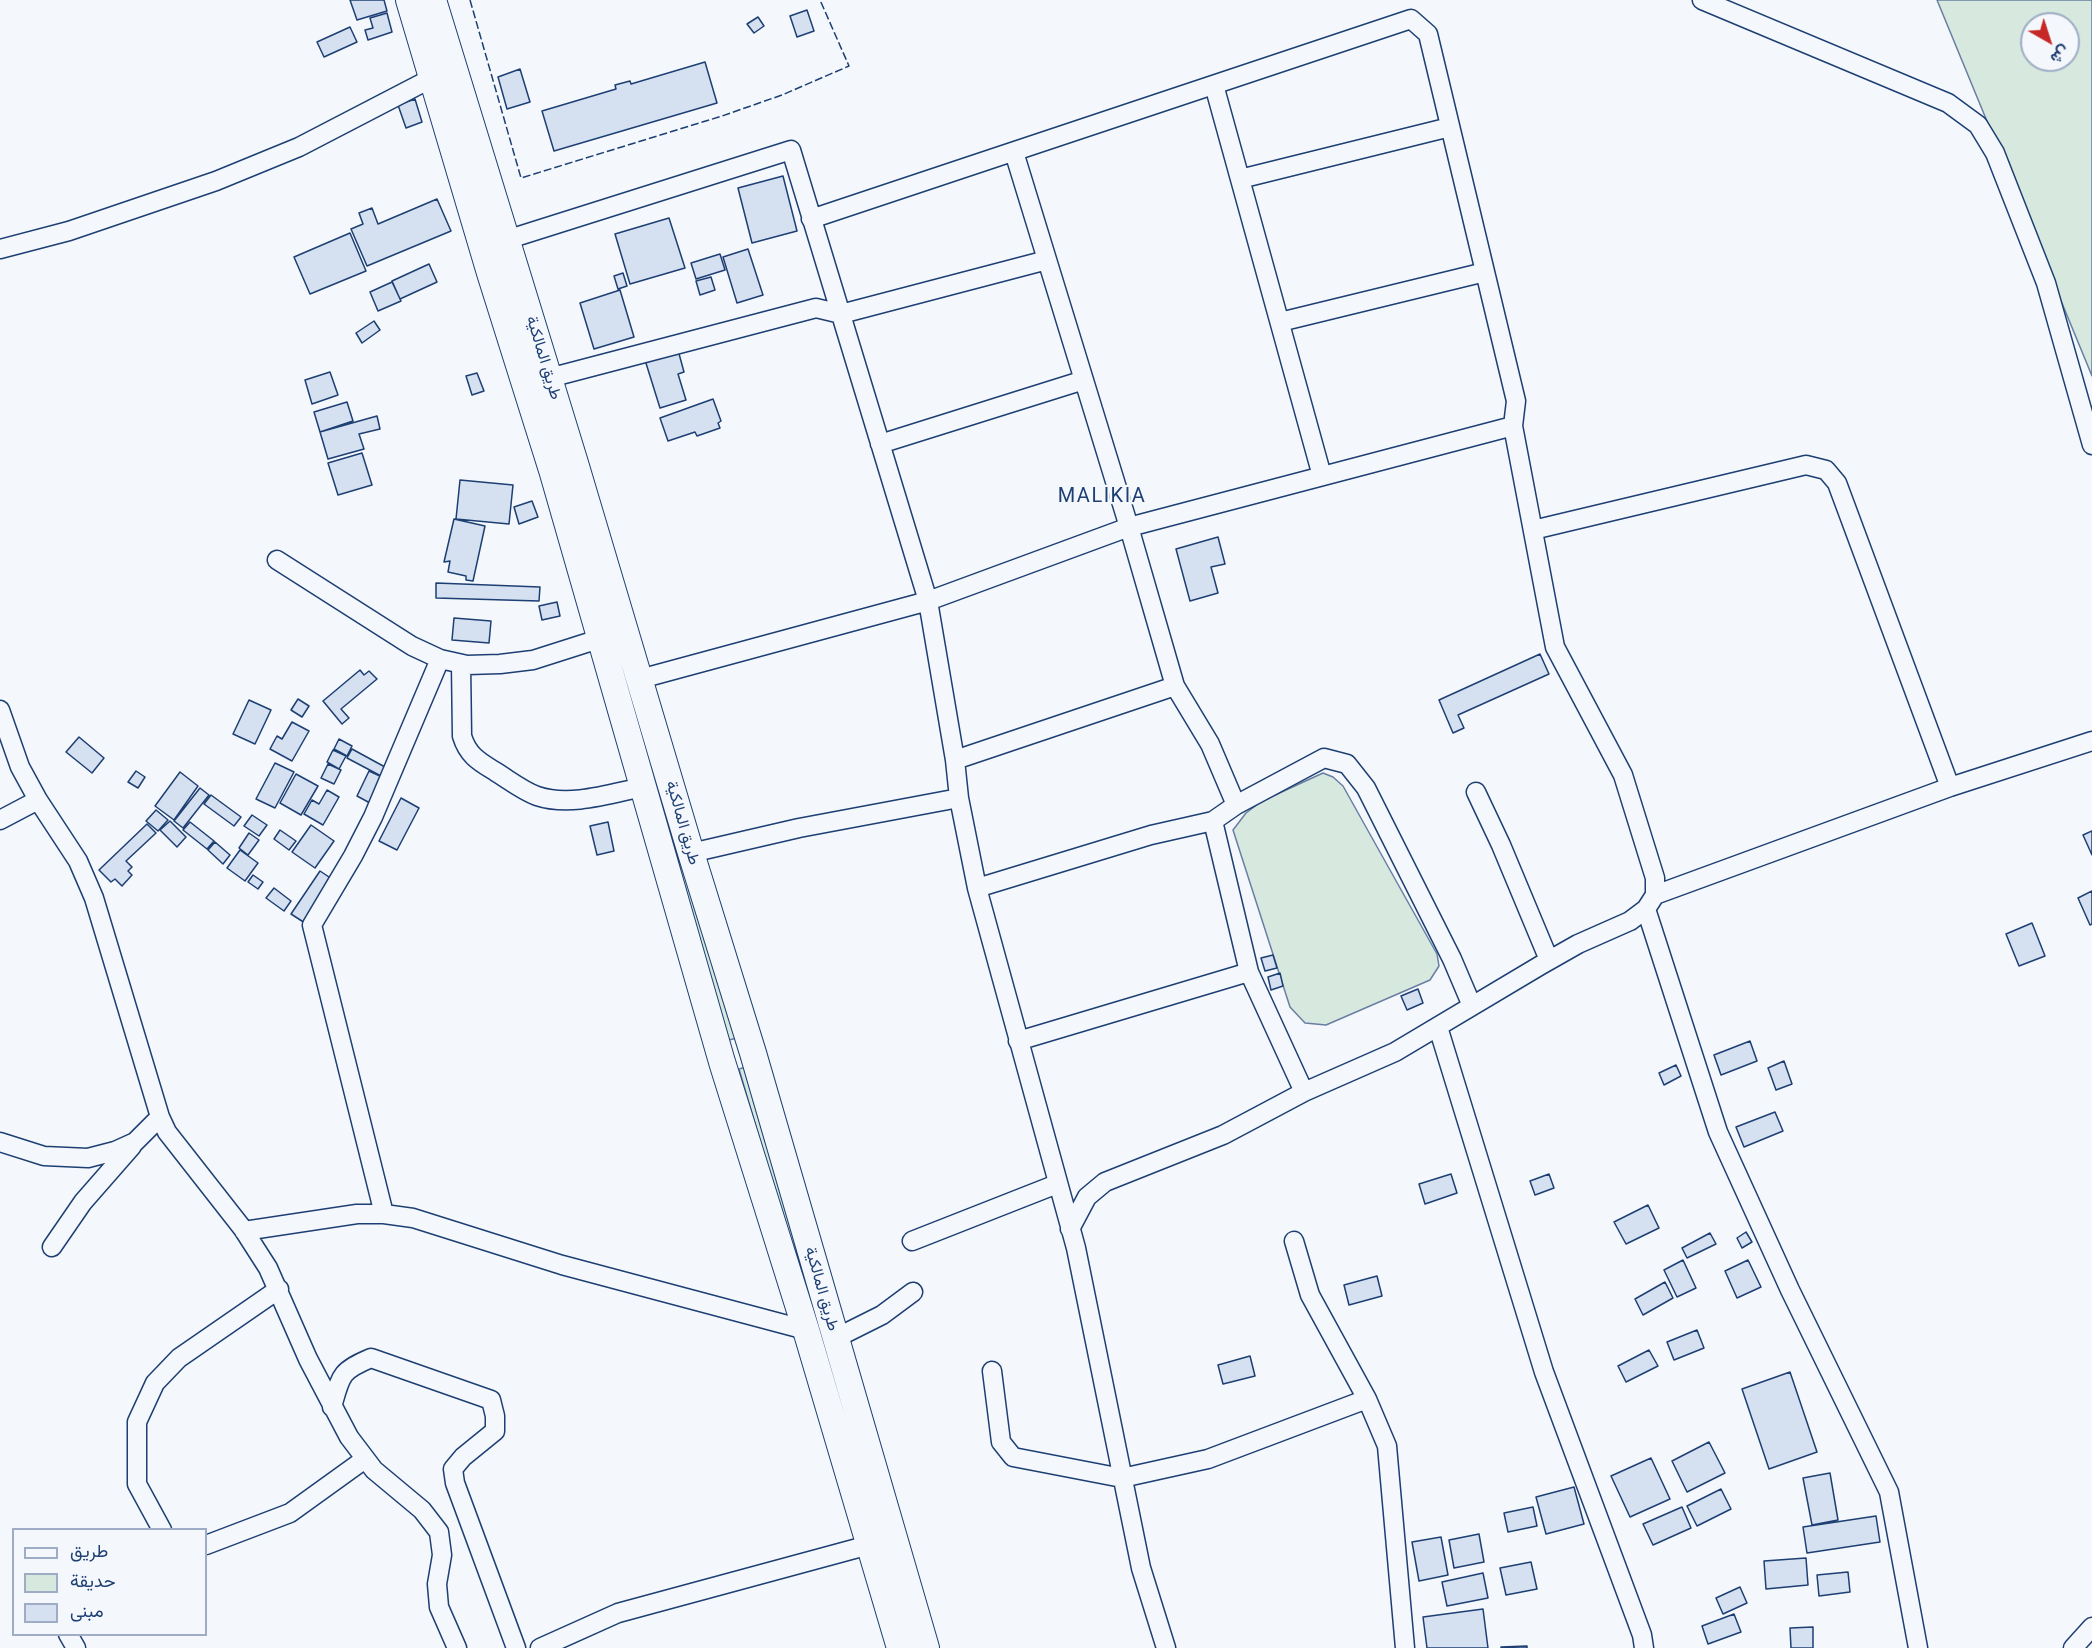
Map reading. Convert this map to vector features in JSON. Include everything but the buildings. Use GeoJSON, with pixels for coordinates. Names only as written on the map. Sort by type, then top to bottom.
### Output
{"type":"FeatureCollection","features":[{"type":"Feature","properties":{"kind":"main road","name":"طريق المالكية"},"geometry":{"type":"LineString","coordinates":[[409,0],[490,273],[564,466],[640,679],[753,1053],[836,1338],[894,1583],[900,1648]]}},
{"type":"Feature","properties":{"kind":"main road","name":"طريق المالكية"},"geometry":{"type":"LineString","coordinates":[[433,0],[549,378],[564,466],[602,638],[642,788],[722,1062],[806,1330],[869,1545],[894,1583],[926,1648]]}},
{"type":"Feature","properties":{"kind":"main road"},"geometry":{"type":"LineString","coordinates":[[490,273],[514,266]]}},
{"type":"Feature","properties":{"kind":"main road"},"geometry":{"type":"LineString","coordinates":[[722,1062],[753,1053]]}},
{"type":"Feature","properties":{"kind":"street"},"geometry":{"type":"LineString","coordinates":[[1702,0],[1948,103],[1978,125],[1995,153],[2046,283],[2092,445]]}},
{"type":"Feature","properties":{"kind":"street"},"geometry":{"type":"LineString","coordinates":[[811,219],[1411,19],[1428,34],[1516,401],[1513,426],[1555,647],[1623,775],[1655,878],[1651,902],[1718,1132],[1790,1290],[1889,1492],[1918,1648]]}},
{"type":"Feature","properties":{"kind":"street"},"geometry":{"type":"LineString","coordinates":[[0,249],[69,231],[216,181],[299,147],[432,78]]}},
{"type":"Feature","properties":{"kind":"street"},"geometry":{"type":"LineString","coordinates":[[1214,85],[1322,476]]}},
{"type":"Feature","properties":{"kind":"street"},"geometry":{"type":"LineString","coordinates":[[1240,179],[1450,127]]}},
{"type":"Feature","properties":{"kind":"street"},"geometry":{"type":"LineString","coordinates":[[507,240],[791,150],[928,601],[955,760],[959,798],[977,888],[1076,1248],[1141,1568],[1166,1648]]}},
{"type":"Feature","properties":{"kind":"street"},"geometry":{"type":"LineString","coordinates":[[1014,152],[1129,527],[1175,686],[1210,744],[1236,805]]}},
{"type":"Feature","properties":{"kind":"street"},"geometry":{"type":"LineString","coordinates":[[549,378],[816,308],[841,314],[1047,261]]}},
{"type":"Feature","properties":{"kind":"street"},"geometry":{"type":"LineString","coordinates":[[1280,322],[1485,272]]}},
{"type":"Feature","properties":{"kind":"street"},"geometry":{"type":"LineString","coordinates":[[880,444],[1084,380]]}},
{"type":"Feature","properties":{"kind":"street"},"geometry":{"type":"LineString","coordinates":[[640,679],[928,601],[1129,527],[1513,426]]}},
{"type":"Feature","properties":{"kind":"street"},"geometry":{"type":"LineString","coordinates":[[1533,530],[1806,465],[1826,470],[1837,483],[1950,787]]}},
{"type":"Feature","properties":{"kind":"street"},"geometry":{"type":"LineString","coordinates":[[277,560],[412,646],[440,659],[461,663],[500,664],[533,660],[602,638]]}},
{"type":"Feature","properties":{"kind":"street"},"geometry":{"type":"LineString","coordinates":[[384,1214],[312,925],[373,817],[440,659]]}},
{"type":"Feature","properties":{"kind":"street"},"geometry":{"type":"LineString","coordinates":[[461,663],[462,736],[465,747],[476,760],[534,795],[551,800],[576,800],[642,788]]}},
{"type":"Feature","properties":{"kind":"street"},"geometry":{"type":"LineString","coordinates":[[955,760],[1175,686]]}},
{"type":"Feature","properties":{"kind":"street"},"geometry":{"type":"LineString","coordinates":[[0,710],[20,767],[38,800],[78,861],[94,898],[160,1117],[176,1144],[244,1231],[268,1268],[308,1359],[349,1437],[365,1459],[387,1482],[422,1510],[439,1532],[442,1555],[437,1584],[440,1607],[457,1648]]}},
{"type":"Feature","properties":{"kind":"street"},"geometry":{"type":"LineString","coordinates":[[1070,1229],[1087,1197],[1105,1182],[1223,1135],[1304,1092],[1395,1052],[1549,960],[1578,944],[1630,921],[1651,902],[1950,787],[2092,741]]}},
{"type":"Feature","properties":{"kind":"street"},"geometry":{"type":"LineString","coordinates":[[977,888],[1151,835],[1213,821],[1236,805],[1324,758],[1347,764],[1366,788],[1452,959],[1472,1006]]}},
{"type":"Feature","properties":{"kind":"street"},"geometry":{"type":"LineString","coordinates":[[1476,792],[1502,845],[1549,960]]}},
{"type":"Feature","properties":{"kind":"street"},"geometry":{"type":"LineString","coordinates":[[691,853],[799,828],[959,798]]}},
{"type":"Feature","properties":{"kind":"street"},"geometry":{"type":"LineString","coordinates":[[0,820],[38,800]]}},
{"type":"Feature","properties":{"kind":"street"},"geometry":{"type":"LineString","coordinates":[[1213,821],[1249,972],[1304,1092]]}},
{"type":"Feature","properties":{"kind":"street"},"geometry":{"type":"LineString","coordinates":[[1018,1041],[1249,972]]}},
{"type":"Feature","properties":{"kind":"street"},"geometry":{"type":"LineString","coordinates":[[1437,1026],[1544,1372],[1642,1635],[1644,1648]]}},
{"type":"Feature","properties":{"kind":"street"},"geometry":{"type":"LineString","coordinates":[[51,1246],[83,1202],[160,1117]]}},
{"type":"Feature","properties":{"kind":"street"},"geometry":{"type":"LineString","coordinates":[[0,1142],[44,1156],[88,1158],[115,1151],[135,1142]]}},
{"type":"Feature","properties":{"kind":"street"},"geometry":{"type":"LineString","coordinates":[[912,1241],[1057,1185]]}},
{"type":"Feature","properties":{"kind":"street"},"geometry":{"type":"LineString","coordinates":[[244,1231],[357,1214],[384,1214],[413,1218],[562,1264],[806,1330]]}},
{"type":"Feature","properties":{"kind":"street"},"geometry":{"type":"LineString","coordinates":[[1294,1242],[1310,1295],[1367,1399],[1387,1446],[1405,1648]]}},
{"type":"Feature","properties":{"kind":"street"},"geometry":{"type":"LineString","coordinates":[[161,1528],[137,1484],[137,1422],[155,1383],[179,1358],[279,1289]]}},
{"type":"Feature","properties":{"kind":"street"},"geometry":{"type":"LineString","coordinates":[[836,1338],[882,1315],[913,1292]]}},
{"type":"Feature","properties":{"kind":"street"},"geometry":{"type":"LineString","coordinates":[[332,1407],[340,1378],[350,1366],[371,1358],[491,1400],[495,1416],[495,1431],[463,1457],[453,1469],[455,1483],[516,1648]]}},
{"type":"Feature","properties":{"kind":"street"},"geometry":{"type":"LineString","coordinates":[[992,1371],[1001,1442],[1013,1457],[1122,1478],[1208,1459],[1367,1399]]}},
{"type":"Feature","properties":{"kind":"street"},"geometry":{"type":"LineString","coordinates":[[207,1545],[290,1513],[365,1459]]}},
{"type":"Feature","properties":{"kind":"street"},"geometry":{"type":"LineString","coordinates":[[540,1648],[618,1614],[869,1545]]}},
{"type":"Feature","properties":{"kind":"street"},"geometry":{"type":"LineString","coordinates":[[2073,1648],[2092,1627]]}},
{"type":"Feature","properties":{"kind":"green space"},"geometry":{"type":"Polygon","coordinates":[[[1937,0],[2092,0],[2092,376],[1937,0]]]}},
{"type":"Feature","properties":{"kind":"green space"},"geometry":{"type":"Polygon","coordinates":[[[576,498],[737,1038],[729,1040],[568,500],[576,498]]]}},
{"type":"Feature","properties":{"kind":"green space"},"geometry":{"type":"Polygon","coordinates":[[[1323,773],[1333,777],[1343,786],[1437,954],[1439,966],[1430,980],[1326,1025],[1305,1023],[1290,1007],[1233,830],[1246,813],[1262,801],[1323,773]]]}},
{"type":"Feature","properties":{"kind":"green space"},"geometry":{"type":"Polygon","coordinates":[[[746,1067],[893,1566],[886,1568],[739,1069],[746,1067]]]}},
{"type":"Feature","properties":{"kind":"fence"},"geometry":{"type":"LineString","coordinates":[[470,0],[521,178],[722,116],[782,95],[849,66],[820,0]]}},
{"type":"Feature","properties":{"kind":"district","name":"MALIKIA"},"geometry":{"type":"Point","coordinates":[1102,497]}}]}
